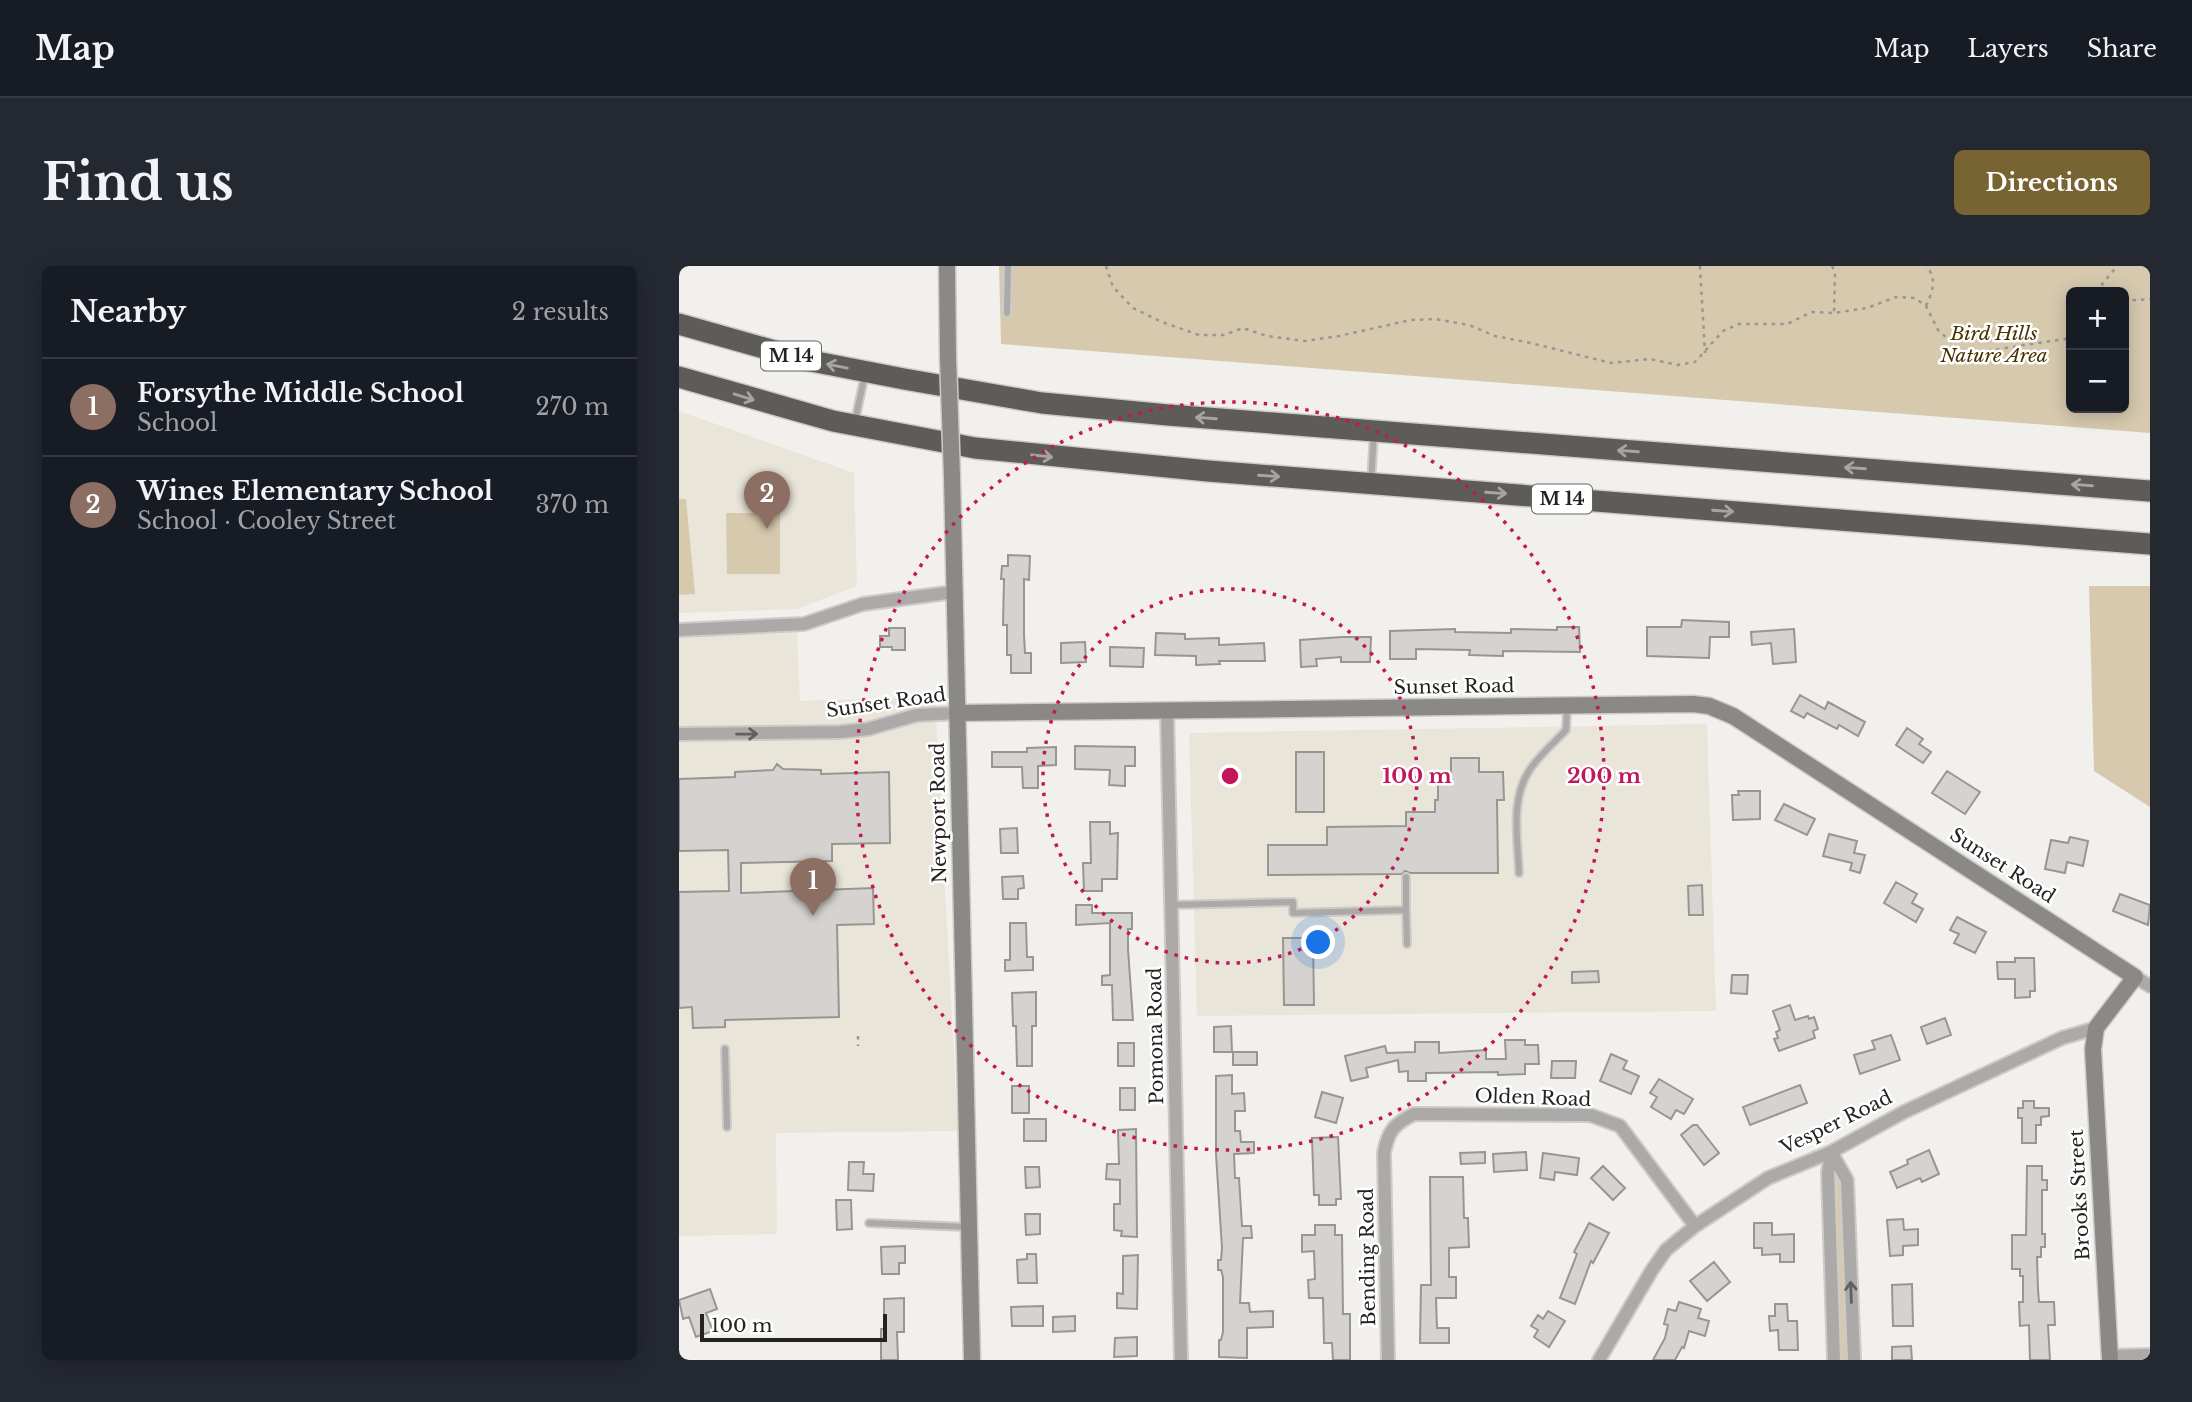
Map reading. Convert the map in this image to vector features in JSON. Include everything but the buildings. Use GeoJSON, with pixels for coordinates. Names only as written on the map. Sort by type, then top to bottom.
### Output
{"type":"FeatureCollection","features":[{"type":"Feature","properties":{"kind":"highway","name":"M 14"},"geometry":{"type":"LineString","coordinates":[[679,324],[806,360],[1042,403],[2150,491]]}},
{"type":"Feature","properties":{"kind":"highway","name":"M 14"},"geometry":{"type":"LineString","coordinates":[[679,377],[854,426],[975,448],[1138,465],[2150,544]]}},
{"type":"Feature","properties":{"kind":"street","name":"Newport Road"},"geometry":{"type":"LineString","coordinates":[[947,266],[972,1360]]}},
{"type":"Feature","properties":{"kind":"street"},"geometry":{"type":"LineString","coordinates":[[679,630],[804,624],[863,604],[954,592]]}},
{"type":"Feature","properties":{"kind":"street","name":"Sunset Road"},"geometry":{"type":"LineString","coordinates":[[679,734],[840,732],[867,729],[917,715],[957,713],[1693,705],[1722,710],[1772,740],[2150,986]]}},
{"type":"Feature","properties":{"kind":"street","name":"Pomona Road"},"geometry":{"type":"LineString","coordinates":[[1167,712],[1181,1360]]}},
{"type":"Feature","properties":{"kind":"street"},"geometry":{"type":"LineString","coordinates":[[2096,1028],[2135,977]]}},
{"type":"Feature","properties":{"kind":"street","name":"Vesper Road"},"geometry":{"type":"LineString","coordinates":[[1599,1360],[1666,1250],[1695,1226],[1768,1178],[1831,1152],[1986,1072],[2062,1038],[2096,1028]]}},
{"type":"Feature","properties":{"kind":"street","name":"Brooks Street"},"geometry":{"type":"LineString","coordinates":[[2096,1028],[2094,1076],[2110,1358]]}},
{"type":"Feature","properties":{"kind":"street","name":"Olden Road"},"geometry":{"type":"LineString","coordinates":[[1384,1153],[1387,1136],[1400,1122],[1414,1114],[1590,1115],[1620,1126],[1695,1226]]}},
{"type":"Feature","properties":{"kind":"street"},"geometry":{"type":"LineString","coordinates":[[1831,1152],[1828,1173],[1834,1360]]}},
{"type":"Feature","properties":{"kind":"street"},"geometry":{"type":"LineString","coordinates":[[1831,1152],[1847,1180],[1854,1360]]}},
{"type":"Feature","properties":{"kind":"street","name":"Bending Road"},"geometry":{"type":"LineString","coordinates":[[1384,1153],[1388,1360]]}},
{"type":"Feature","properties":{"kind":"street"},"geometry":{"type":"LineString","coordinates":[[2110,1358],[2150,1355]]}},
{"type":"Feature","properties":{"kind":"lane"},"geometry":{"type":"LineString","coordinates":[[1007,313],[1008,266]]}},
{"type":"Feature","properties":{"kind":"lane"},"geometry":{"type":"LineString","coordinates":[[854,426],[865,372]]}},
{"type":"Feature","properties":{"kind":"lane"},"geometry":{"type":"LineString","coordinates":[[1371,484],[1374,431]]}},
{"type":"Feature","properties":{"kind":"lane"},"geometry":{"type":"LineString","coordinates":[[1519,873],[1517,800],[1520,786],[1530,769],[1566,730],[1567,706]]}},
{"type":"Feature","properties":{"kind":"lane"},"geometry":{"type":"LineString","coordinates":[[1406,877],[1407,944]]}},
{"type":"Feature","properties":{"kind":"lane"},"geometry":{"type":"LineString","coordinates":[[1171,905],[1293,902],[1293,913],[1406,910]]}},
{"type":"Feature","properties":{"kind":"lane"},"geometry":{"type":"LineString","coordinates":[[725,1049],[727,1127]]}},
{"type":"Feature","properties":{"kind":"lane"},"geometry":{"type":"LineString","coordinates":[[869,1223],[969,1227]]}},
{"type":"Feature","properties":{"kind":"path"},"geometry":{"type":"LineString","coordinates":[[1106,266],[1113,287],[1133,308],[1199,335],[1224,335],[1243,328],[1267,337],[1305,341],[1339,337],[1411,320],[1435,319],[1468,325],[1495,337],[1531,342],[1611,363],[1650,359],[1677,365],[1695,362],[1723,331],[1739,324],[1787,324],[1812,312],[1834,313],[1867,308],[1896,297],[1915,298],[1926,306],[1938,330],[1960,350],[1986,351],[2066,339]]}},
{"type":"Feature","properties":{"kind":"path"},"geometry":{"type":"LineString","coordinates":[[1700,266],[1705,353]]}},
{"type":"Feature","properties":{"kind":"path"},"geometry":{"type":"LineString","coordinates":[[1832,266],[1836,272],[1834,313]]}},
{"type":"Feature","properties":{"kind":"path"},"geometry":{"type":"LineString","coordinates":[[1926,266],[1931,271],[1934,290],[1926,306]]}},
{"type":"Feature","properties":{"kind":"path"},"geometry":{"type":"LineString","coordinates":[[2100,287],[2117,266]]}},
{"type":"Feature","properties":{"kind":"path"},"geometry":{"type":"LineString","coordinates":[[2129,301],[2150,299]]}},
{"type":"Feature","properties":{"kind":"path"},"geometry":{"type":"LineString","coordinates":[[858,1036],[858,1046]]}},
{"type":"Feature","properties":{"kind":"shaded area"},"geometry":{"type":"Polygon","coordinates":[[[679,411],[854,473],[857,586],[797,609],[679,613],[679,411]]]}},
{"type":"Feature","properties":{"kind":"shaded area"},"geometry":{"type":"Polygon","coordinates":[[[797,633],[800,701],[935,697],[958,1131],[776,1133],[777,1234],[679,1236],[679,637],[797,633]]]}},
{"type":"Feature","properties":{"kind":"shaded area"},"geometry":{"type":"Polygon","coordinates":[[[1707,724],[1716,1011],[1197,1016],[1189,733],[1707,724]]]}},
{"type":"Feature","properties":{"kind":"green space","name":"Bird Hills Nature Area"},"geometry":{"type":"Polygon","coordinates":[[[999,266],[2150,266],[2150,433],[1001,344],[999,266]]]}},
{"type":"Feature","properties":{"kind":"green space"},"geometry":{"type":"Polygon","coordinates":[[[679,499],[686,499],[695,594],[679,595],[679,499]]]}},
{"type":"Feature","properties":{"kind":"green space"},"geometry":{"type":"Polygon","coordinates":[[[726,513],[780,513],[780,574],[727,574],[726,513]]]}},
{"type":"Feature","properties":{"kind":"green space"},"geometry":{"type":"Polygon","coordinates":[[[2089,586],[2150,586],[2150,807],[2094,771],[2089,586]]]}},
{"type":"Feature","properties":{"kind":"green space"},"geometry":{"type":"Polygon","coordinates":[[[1836,1169],[1841,1171],[1848,1360],[1840,1360],[1836,1169]]]}},
{"type":"Feature","properties":{"kind":"place","name":"Wines Elementary School"},"geometry":{"type":"Point","coordinates":[767,529]}},
{"type":"Feature","properties":{"kind":"place","name":"Forsythe Middle School"},"geometry":{"type":"Point","coordinates":[813,916]}}]}
